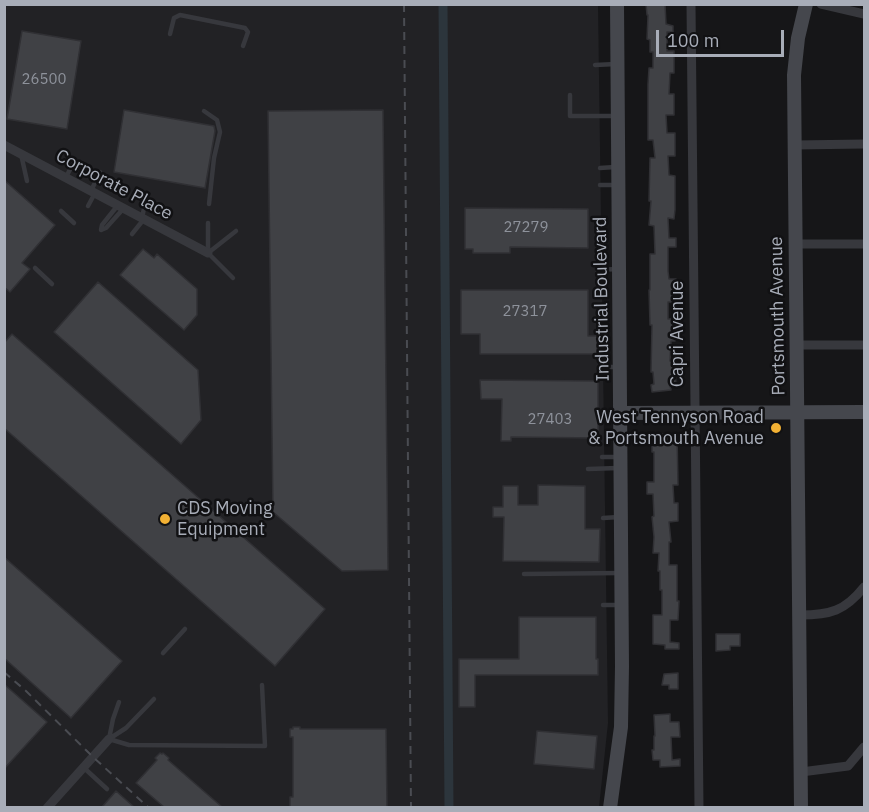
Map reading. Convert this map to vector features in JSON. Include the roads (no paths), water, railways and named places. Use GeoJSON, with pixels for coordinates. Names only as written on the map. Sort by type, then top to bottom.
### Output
{"type":"FeatureCollection","features":[{"type":"Feature","properties":{"kind":"main road","name":"Industrial Boulevard"},"geometry":{"type":"LineString","coordinates":[[609,807],[621,727],[621,413],[616,4]]}},
{"type":"Feature","properties":{"kind":"main road","name":"Portsmouth Avenue"},"geometry":{"type":"LineString","coordinates":[[801,807],[794,75],[798,38],[806,4]]}},
{"type":"Feature","properties":{"kind":"main road"},"geometry":{"type":"LineString","coordinates":[[621,413],[864,412]]}},
{"type":"Feature","properties":{"kind":"street","name":"Capri Avenue"},"geometry":{"type":"LineString","coordinates":[[692,4],[699,807]]}},
{"type":"Feature","properties":{"kind":"street"},"geometry":{"type":"LineString","coordinates":[[821,4],[864,14]]}},
{"type":"Feature","properties":{"kind":"street"},"geometry":{"type":"LineString","coordinates":[[795,145],[864,144]]}},
{"type":"Feature","properties":{"kind":"street","name":"Corporate Place"},"geometry":{"type":"LineString","coordinates":[[4,145],[208,253]]}},
{"type":"Feature","properties":{"kind":"street"},"geometry":{"type":"LineString","coordinates":[[795,244],[864,244]]}},
{"type":"Feature","properties":{"kind":"street"},"geometry":{"type":"LineString","coordinates":[[797,345],[864,345]]}},
{"type":"Feature","properties":{"kind":"street"},"geometry":{"type":"LineString","coordinates":[[800,615],[838,610],[854,601],[864,587]]}},
{"type":"Feature","properties":{"kind":"street"},"geometry":{"type":"LineString","coordinates":[[47,807],[109,739]]}},
{"type":"Feature","properties":{"kind":"street"},"geometry":{"type":"LineString","coordinates":[[801,772],[848,766],[864,747]]}},
{"type":"Feature","properties":{"kind":"lane"},"geometry":{"type":"LineString","coordinates":[[170,34],[174,18],[180,15],[245,28],[248,32],[243,46]]}},
{"type":"Feature","properties":{"kind":"lane"},"geometry":{"type":"LineString","coordinates":[[595,65],[617,64]]}},
{"type":"Feature","properties":{"kind":"lane"},"geometry":{"type":"LineString","coordinates":[[570,95],[570,116],[617,116]]}},
{"type":"Feature","properties":{"kind":"lane"},"geometry":{"type":"LineString","coordinates":[[204,111],[217,120],[220,132],[214,158],[209,204]]}},
{"type":"Feature","properties":{"kind":"lane"},"geometry":{"type":"LineString","coordinates":[[21,154],[27,181]]}},
{"type":"Feature","properties":{"kind":"lane"},"geometry":{"type":"LineString","coordinates":[[66,177],[75,160]]}},
{"type":"Feature","properties":{"kind":"lane"},"geometry":{"type":"LineString","coordinates":[[600,168],[618,167]]}},
{"type":"Feature","properties":{"kind":"lane"},"geometry":{"type":"LineString","coordinates":[[88,206],[100,172]]}},
{"type":"Feature","properties":{"kind":"lane"},"geometry":{"type":"LineString","coordinates":[[600,185],[618,185]]}},
{"type":"Feature","properties":{"kind":"lane"},"geometry":{"type":"LineString","coordinates":[[132,234],[143,219],[147,194]]}},
{"type":"Feature","properties":{"kind":"lane"},"geometry":{"type":"LineString","coordinates":[[121,207],[107,227],[101,230],[102,225],[121,207]]}},
{"type":"Feature","properties":{"kind":"lane"},"geometry":{"type":"LineString","coordinates":[[61,211],[74,223]]}},
{"type":"Feature","properties":{"kind":"lane"},"geometry":{"type":"LineString","coordinates":[[208,223],[208,253],[233,278]]}},
{"type":"Feature","properties":{"kind":"lane"},"geometry":{"type":"LineString","coordinates":[[208,253],[236,231]]}},
{"type":"Feature","properties":{"kind":"lane"},"geometry":{"type":"LineString","coordinates":[[35,268],[52,284]]}},
{"type":"Feature","properties":{"kind":"lane"},"geometry":{"type":"LineString","coordinates":[[597,270],[619,269]]}},
{"type":"Feature","properties":{"kind":"lane"},"geometry":{"type":"LineString","coordinates":[[602,367],[620,367]]}},
{"type":"Feature","properties":{"kind":"lane"},"geometry":{"type":"LineString","coordinates":[[602,457],[621,462]]}},
{"type":"Feature","properties":{"kind":"lane"},"geometry":{"type":"LineString","coordinates":[[588,469],[621,462]]}},
{"type":"Feature","properties":{"kind":"lane"},"geometry":{"type":"LineString","coordinates":[[603,518],[621,517]]}},
{"type":"Feature","properties":{"kind":"lane"},"geometry":{"type":"LineString","coordinates":[[524,574],[621,573]]}},
{"type":"Feature","properties":{"kind":"lane"},"geometry":{"type":"LineString","coordinates":[[603,605],[622,605]]}},
{"type":"Feature","properties":{"kind":"lane"},"geometry":{"type":"LineString","coordinates":[[164,653],[185,629]]}},
{"type":"Feature","properties":{"kind":"lane"},"geometry":{"type":"LineString","coordinates":[[109,739],[129,746],[265,746],[262,685]]}},
{"type":"Feature","properties":{"kind":"lane"},"geometry":{"type":"LineString","coordinates":[[109,739],[126,728],[154,699]]}},
{"type":"Feature","properties":{"kind":"lane"},"geometry":{"type":"LineString","coordinates":[[109,739],[119,702]]}},
{"type":"Feature","properties":{"kind":"lane"},"geometry":{"type":"LineString","coordinates":[[83,767],[107,789]]}},
{"type":"Feature","properties":{"kind":"waterway"},"geometry":{"type":"LineString","coordinates":[[443,4],[449,808]]}},
{"type":"Feature","properties":{"kind":"railway"},"geometry":{"type":"LineString","coordinates":[[404,4],[411,808]]}},
{"type":"Feature","properties":{"kind":"railway"},"geometry":{"type":"LineString","coordinates":[[4,672],[149,808]]}},
{"type":"Feature","properties":{"kind":"place","name":"West Tennyson Road & Portsmouth Avenue"},"geometry":{"type":"Point","coordinates":[776,428]}},
{"type":"Feature","properties":{"kind":"place","name":"CDS Moving Equipment"},"geometry":{"type":"Point","coordinates":[165,519]}}]}
